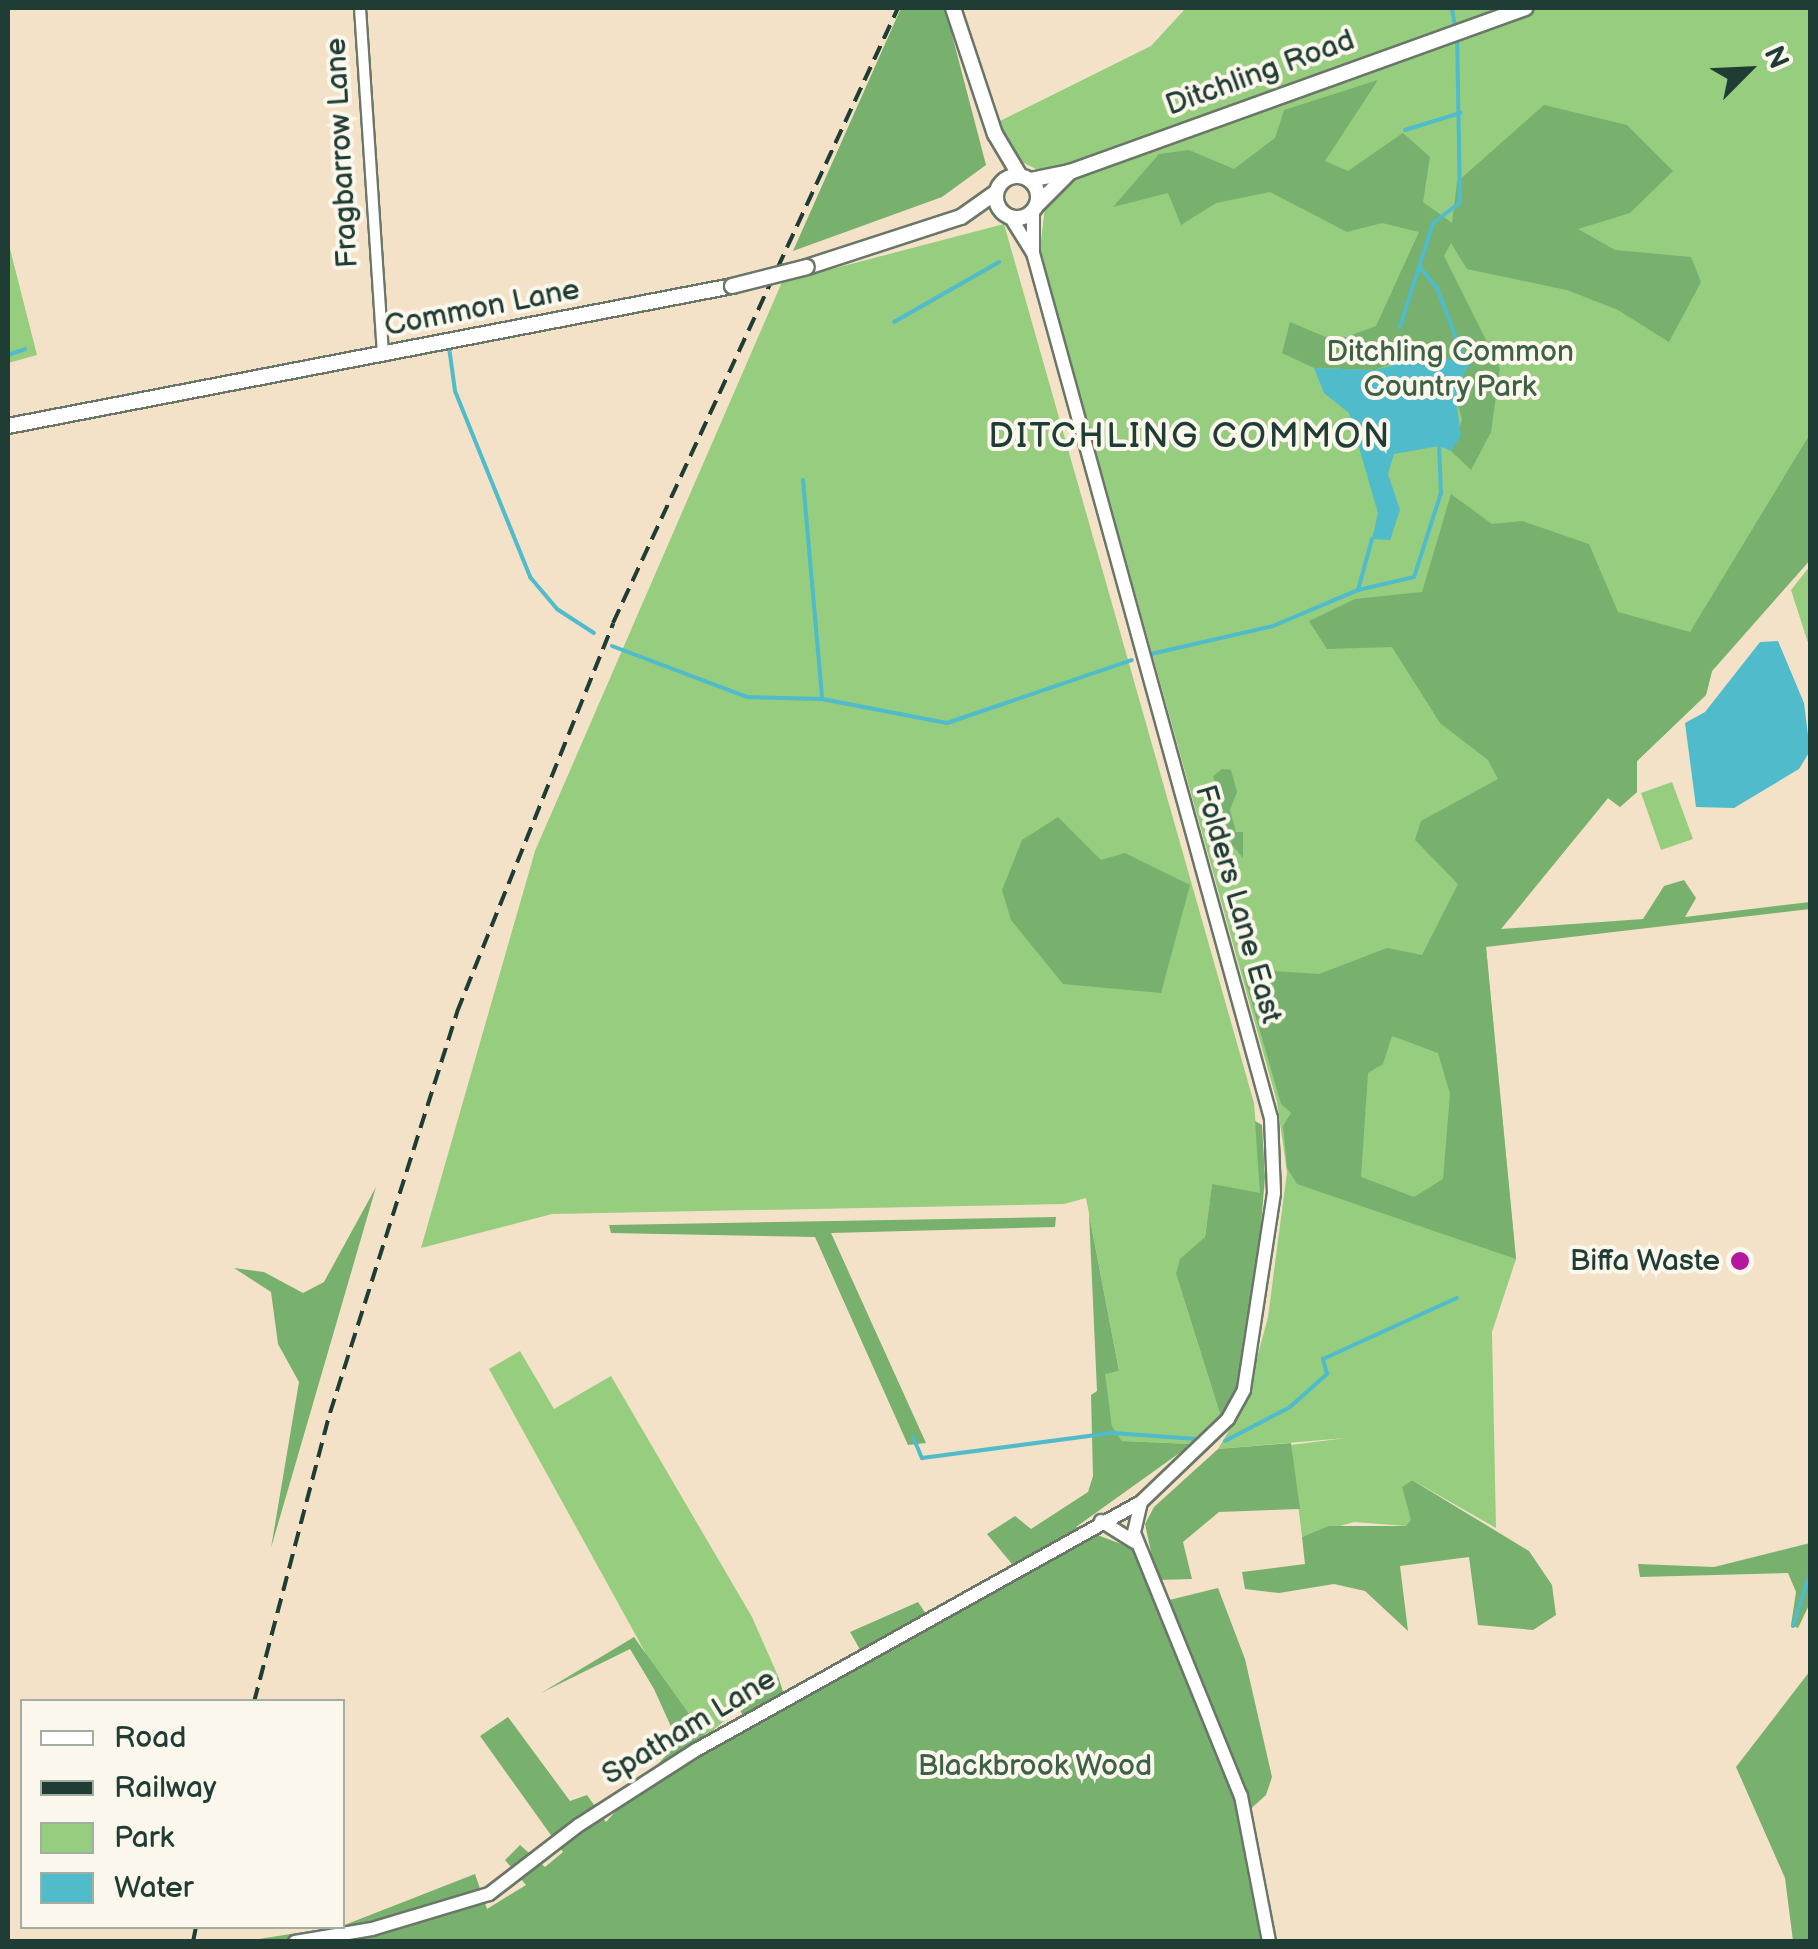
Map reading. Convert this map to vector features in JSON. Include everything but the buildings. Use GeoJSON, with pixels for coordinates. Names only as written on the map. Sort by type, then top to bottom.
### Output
{"type":"FeatureCollection","features":[{"type":"Feature","properties":{"kind":"main road"},"geometry":{"type":"LineString","coordinates":[[953,8],[995,134],[1024,178],[1035,208]]}},
{"type":"Feature","properties":{"kind":"main road","name":"Ditchling Road"},"geometry":{"type":"LineString","coordinates":[[997,190],[1024,178],[1070,172],[1525,8]]}},
{"type":"Feature","properties":{"kind":"main road"},"geometry":{"type":"LineString","coordinates":[[995,134],[997,190],[1008,217]]}},
{"type":"Feature","properties":{"kind":"main road","name":"Ditchling Road"},"geometry":{"type":"LineString","coordinates":[[1035,208],[1070,172]]}},
{"type":"Feature","properties":{"kind":"main road","name":"Common Lane"},"geometry":{"type":"LineString","coordinates":[[961,217],[997,190]]}},
{"type":"Feature","properties":{"kind":"main road","name":"Common Lane"},"geometry":{"type":"LineString","coordinates":[[8,426],[732,286],[807,267],[961,217],[1008,217],[1035,208]]}},
{"type":"Feature","properties":{"kind":"street","name":"Fragbarrow Lane"},"geometry":{"type":"LineString","coordinates":[[360,8],[383,356]]}},
{"type":"Feature","properties":{"kind":"street","name":"Folders Lane East"},"geometry":{"type":"LineString","coordinates":[[1035,208],[1033,253],[1259,1064],[1274,1149],[1262,1305],[1244,1390],[1214,1434],[1141,1502]]}},
{"type":"Feature","properties":{"kind":"street","name":"Folders Lane East"},"geometry":{"type":"LineString","coordinates":[[1008,217],[1033,253]]}},
{"type":"Feature","properties":{"kind":"street","name":"Spatham Lane"},"geometry":{"type":"LineString","coordinates":[[295,1942],[372,1929],[489,1894],[578,1825],[696,1750],[1141,1502]]}},
{"type":"Feature","properties":{"kind":"street"},"geometry":{"type":"LineString","coordinates":[[1141,1502],[1134,1542],[1241,1796],[1269,1942]]}},
{"type":"Feature","properties":{"kind":"street"},"geometry":{"type":"LineString","coordinates":[[1101,1521],[1134,1542]]}},
{"type":"Feature","properties":{"kind":"green space"},"geometry":{"type":"Polygon","coordinates":[[[901,8],[945,8],[986,165],[942,197],[793,251],[901,8]]]}},
{"type":"Feature","properties":{"kind":"green space","name":"Ditchling Common Country Park"},"geometry":{"type":"Polygon","coordinates":[[[1186,8],[1810,8],[1810,560],[1712,671],[1706,695],[1637,761],[1637,792],[1620,807],[1608,798],[1486,947],[1516,1259],[1492,1332],[1496,1528],[1412,1480],[1402,1487],[1412,1521],[1406,1526],[1354,1522],[1302,1537],[1291,1445],[1346,1438],[1218,1449],[1245,1403],[1268,1317],[1287,1172],[1277,1102],[1040,251],[1046,197],[1038,170],[1018,160],[996,123],[1151,46],[1186,8]]]}},
{"type":"Feature","properties":{"kind":"green space"},"geometry":{"type":"Polygon","coordinates":[[[1378,80],[1325,161],[1348,171],[1403,133],[1430,157],[1423,202],[1452,223],[1457,182],[1544,105],[1627,125],[1673,171],[1630,213],[1578,229],[1615,250],[1691,257],[1701,282],[1669,342],[1618,310],[1567,290],[1467,269],[1451,243],[1444,256],[1500,368],[1491,432],[1471,470],[1451,451],[1462,419],[1456,399],[1467,381],[1403,359],[1375,370],[1314,368],[1282,353],[1290,322],[1335,341],[1376,326],[1419,232],[1382,223],[1347,232],[1270,192],[1216,203],[1181,225],[1168,193],[1113,207],[1159,154],[1189,150],[1234,169],[1275,138],[1284,110],[1378,80]]]}},
{"type":"Feature","properties":{"kind":"green space"},"geometry":{"type":"Polygon","coordinates":[[[1004,224],[1254,1103],[1261,1194],[1212,1185],[1205,1237],[1176,1274],[1221,1417],[1192,1444],[1122,1441],[1112,1426],[1104,1373],[1119,1371],[1086,1198],[1064,1204],[552,1214],[421,1248],[535,851],[782,282],[1004,224]]]}},
{"type":"Feature","properties":{"kind":"green space"},"geometry":{"type":"Polygon","coordinates":[[[8,241],[37,355],[8,363],[8,241]]]}},
{"type":"Feature","properties":{"kind":"green space"},"geometry":{"type":"Polygon","coordinates":[[[1810,434],[1810,560],[1712,671],[1706,695],[1637,761],[1637,792],[1620,807],[1608,798],[1501,929],[1643,919],[1664,886],[1684,880],[1696,898],[1685,917],[1810,902],[1810,909],[1486,947],[1516,1259],[1297,1184],[1287,1168],[1283,1126],[1291,1113],[1281,1104],[1242,969],[1319,974],[1387,948],[1422,955],[1458,884],[1415,840],[1421,821],[1498,779],[1488,760],[1440,723],[1392,647],[1327,649],[1309,621],[1355,599],[1422,592],[1451,494],[1492,524],[1522,521],[1589,544],[1618,612],[1690,632],[1810,434]],[[1392,1036],[1383,1064],[1368,1073],[1361,1177],[1414,1197],[1443,1179],[1450,1094],[1438,1053],[1392,1036]]]}},
{"type":"Feature","properties":{"kind":"green space"},"geometry":{"type":"Polygon","coordinates":[[[1810,566],[1810,649],[1791,590],[1810,566]]]}},
{"type":"Feature","properties":{"kind":"green space"},"geometry":{"type":"Polygon","coordinates":[[[1222,769],[1231,770],[1237,792],[1230,810],[1236,832],[1243,832],[1243,858],[1232,845],[1213,776],[1222,769]]]}},
{"type":"Feature","properties":{"kind":"green space"},"geometry":{"type":"Polygon","coordinates":[[[1672,782],[1693,839],[1661,850],[1641,793],[1672,782]]]}},
{"type":"Feature","properties":{"kind":"green space"},"geometry":{"type":"Polygon","coordinates":[[[1058,817],[1101,860],[1125,853],[1190,885],[1161,993],[1063,984],[1011,920],[1002,890],[1022,840],[1058,817]]]}},
{"type":"Feature","properties":{"kind":"green space"},"geometry":{"type":"Polygon","coordinates":[[[1255,1121],[1262,1125],[1265,1177],[1255,1298],[1240,1385],[1221,1417],[1176,1274],[1180,1259],[1205,1237],[1212,1184],[1260,1193],[1255,1121]]]}},
{"type":"Feature","properties":{"kind":"green space"},"geometry":{"type":"Polygon","coordinates":[[[376,1187],[271,1548],[299,1382],[278,1344],[271,1292],[234,1268],[264,1272],[303,1293],[324,1282],[376,1187]]]}},
{"type":"Feature","properties":{"kind":"green space","name":"Blackbrook Wood"},"geometry":{"type":"Polygon","coordinates":[[[1089,1214],[1119,1371],[1105,1374],[1112,1426],[1122,1441],[1192,1444],[1076,1527],[1132,1548],[1157,1603],[1218,1588],[1245,1659],[1272,1777],[1266,1795],[1245,1814],[1272,1941],[240,1942],[345,1929],[345,1925],[475,1874],[487,1909],[526,1885],[505,1860],[520,1845],[545,1867],[563,1852],[480,1736],[508,1717],[570,1801],[587,1795],[606,1822],[678,1742],[654,1689],[630,1649],[541,1693],[634,1637],[714,1749],[750,1729],[740,1710],[778,1676],[787,1704],[862,1653],[850,1632],[918,1602],[930,1620],[1022,1576],[987,1534],[1015,1516],[1031,1529],[1088,1492],[1093,1476],[1091,1395],[1097,1391],[1089,1214]]]}},
{"type":"Feature","properties":{"kind":"green space"},"geometry":{"type":"Polygon","coordinates":[[[1056,1217],[1055,1227],[831,1233],[926,1443],[908,1445],[815,1237],[611,1233],[609,1225],[1056,1217]]]}},
{"type":"Feature","properties":{"kind":"green space"},"geometry":{"type":"Polygon","coordinates":[[[520,1351],[554,1409],[611,1376],[752,1617],[778,1676],[705,1737],[661,1681],[489,1369],[520,1351]]]}},
{"type":"Feature","properties":{"kind":"green space"},"geometry":{"type":"Polygon","coordinates":[[[1291,1443],[1300,1509],[1219,1512],[1183,1542],[1192,1579],[1157,1580],[1145,1524],[1154,1507],[1218,1449],[1291,1443]]]}},
{"type":"Feature","properties":{"kind":"green space"},"geometry":{"type":"Polygon","coordinates":[[[1412,1480],[1529,1551],[1552,1585],[1556,1615],[1533,1630],[1478,1625],[1469,1557],[1400,1566],[1408,1631],[1365,1591],[1334,1584],[1279,1593],[1245,1589],[1242,1572],[1305,1564],[1302,1537],[1329,1526],[1406,1526],[1411,1520],[1402,1487],[1412,1480]]]}},
{"type":"Feature","properties":{"kind":"green space"},"geometry":{"type":"Polygon","coordinates":[[[1810,1543],[1810,1603],[1798,1628],[1791,1625],[1796,1592],[1788,1573],[1640,1577],[1638,1564],[1714,1567],[1810,1543]]]}},
{"type":"Feature","properties":{"kind":"green space"},"geometry":{"type":"Polygon","coordinates":[[[1810,1671],[1810,1941],[1793,1941],[1785,1878],[1736,1767],[1810,1671]]]}},
{"type":"Feature","properties":{"kind":"water"},"geometry":{"type":"Polygon","coordinates":[[[1436,354],[1467,366],[1456,399],[1461,436],[1451,451],[1439,446],[1394,454],[1388,474],[1400,510],[1390,540],[1372,539],[1378,513],[1349,413],[1324,393],[1314,368],[1375,370],[1436,354]]]}},
{"type":"Feature","properties":{"kind":"water"},"geometry":{"type":"Polygon","coordinates":[[[1778,641],[1804,703],[1810,751],[1799,769],[1734,808],[1696,807],[1685,723],[1705,712],[1760,642],[1778,641]]]}},
{"type":"Feature","properties":{"kind":"waterway"},"geometry":{"type":"LineString","coordinates":[[1452,8],[1455,28]]}},
{"type":"Feature","properties":{"kind":"waterway"},"geometry":{"type":"LineString","coordinates":[[1400,327],[1433,223],[1460,203],[1457,37]]}},
{"type":"Feature","properties":{"kind":"waterway"},"geometry":{"type":"LineString","coordinates":[[1405,130],[1460,113]]}},
{"type":"Feature","properties":{"kind":"waterway"},"geometry":{"type":"LineString","coordinates":[[894,322],[999,262]]}},
{"type":"Feature","properties":{"kind":"waterway"},"geometry":{"type":"LineString","coordinates":[[1419,266],[1437,288],[1467,366]]}},
{"type":"Feature","properties":{"kind":"waterway"},"geometry":{"type":"LineString","coordinates":[[449,347],[455,391],[530,577],[557,609],[594,633]]}},
{"type":"Feature","properties":{"kind":"waterway"},"geometry":{"type":"LineString","coordinates":[[8,355],[25,349]]}},
{"type":"Feature","properties":{"kind":"waterway"},"geometry":{"type":"LineString","coordinates":[[1151,654],[1273,626],[1358,590],[1414,577],[1441,493],[1439,446]]}},
{"type":"Feature","properties":{"kind":"waterway"},"geometry":{"type":"LineString","coordinates":[[803,480],[822,699]]}},
{"type":"Feature","properties":{"kind":"waterway"},"geometry":{"type":"LineString","coordinates":[[1358,590],[1372,539]]}},
{"type":"Feature","properties":{"kind":"waterway"},"geometry":{"type":"LineString","coordinates":[[612,646],[747,697],[822,699],[947,723],[1132,660]]}},
{"type":"Feature","properties":{"kind":"waterway"},"geometry":{"type":"LineString","coordinates":[[1225,1441],[1290,1407],[1327,1374],[1323,1359],[1457,1298]]}},
{"type":"Feature","properties":{"kind":"waterway"},"geometry":{"type":"LineString","coordinates":[[913,1437],[922,1458],[1113,1433],[1197,1439]]}},
{"type":"Feature","properties":{"kind":"waterway"},"geometry":{"type":"LineString","coordinates":[[1793,1626],[1810,1573]]}},
{"type":"Feature","properties":{"kind":"railway"},"geometry":{"type":"LineString","coordinates":[[255,1699],[330,1413],[457,1012],[613,623],[898,8]]}},
{"type":"Feature","properties":{"kind":"railway"},"geometry":{"type":"LineString","coordinates":[[193,1942],[195,1929]]}},
{"type":"Feature","properties":{"kind":"place","name":"Biffa Waste"},"geometry":{"type":"Point","coordinates":[1740,1261]}},
{"type":"Feature","properties":{"kind":"district","name":"DITCHLING COMMON"},"geometry":{"type":"Point","coordinates":[1190,437]}}]}
